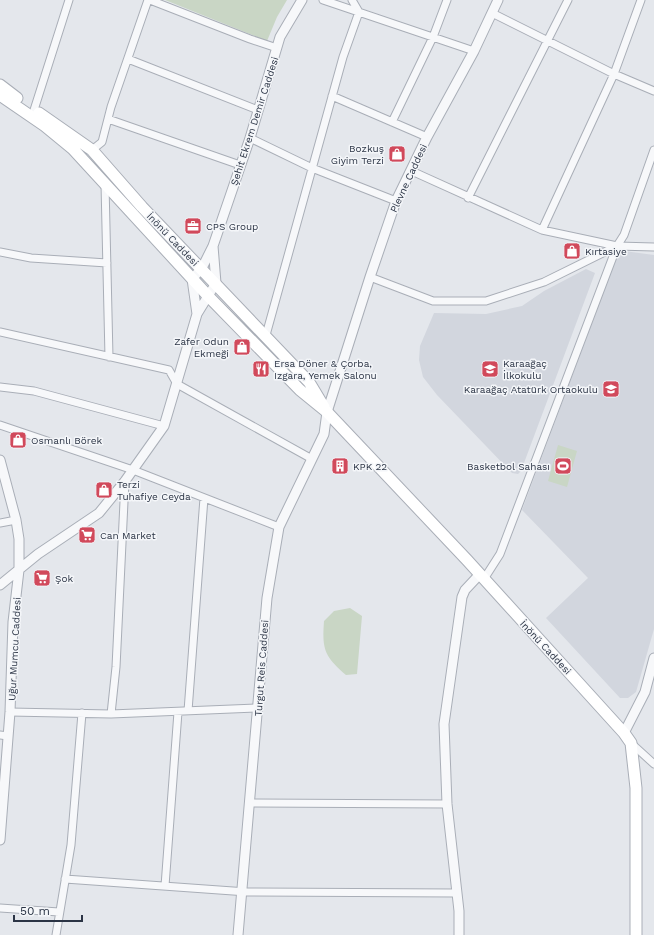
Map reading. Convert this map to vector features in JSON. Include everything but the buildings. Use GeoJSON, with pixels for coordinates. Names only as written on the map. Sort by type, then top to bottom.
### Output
{"type":"FeatureCollection","features":[{"type":"Feature","properties":{"kind":"main road","name":"İnönü Caddesi"},"geometry":{"type":"LineString","coordinates":[[0,85],[92,150],[142,206],[309,382],[327,412]]}},
{"type":"Feature","properties":{"kind":"main road","name":"İnönü Caddesi"},"geometry":{"type":"LineString","coordinates":[[0,95],[45,126],[73,149],[105,182],[209,297],[300,390],[327,412],[482,577],[624,733],[631,743],[636,788],[636,935]]}},
{"type":"Feature","properties":{"kind":"street"},"geometry":{"type":"LineString","coordinates":[[34,110],[69,0]]}},
{"type":"Feature","properties":{"kind":"street"},"geometry":{"type":"LineString","coordinates":[[92,150],[102,142],[108,119],[149,0],[277,48]]}},
{"type":"Feature","properties":{"kind":"street","name":"Şehit Ekrem Demir Caddesi"},"geometry":{"type":"LineString","coordinates":[[213,246],[250,138],[280,38],[302,0]]}},
{"type":"Feature","properties":{"kind":"street"},"geometry":{"type":"LineString","coordinates":[[323,0],[474,51]]}},
{"type":"Feature","properties":{"kind":"street"},"geometry":{"type":"LineString","coordinates":[[266,335],[343,57],[359,12],[352,0]]}},
{"type":"Feature","properties":{"kind":"street"},"geometry":{"type":"LineString","coordinates":[[392,122],[433,37],[447,0]]}},
{"type":"Feature","properties":{"kind":"street","name":"Plevne Caddesi"},"geometry":{"type":"LineString","coordinates":[[327,412],[396,200],[427,137],[474,51],[498,0]]}},
{"type":"Feature","properties":{"kind":"street"},"geometry":{"type":"LineString","coordinates":[[468,198],[568,0]]}},
{"type":"Feature","properties":{"kind":"street"},"geometry":{"type":"LineString","coordinates":[[542,230],[614,74],[640,0]]}},
{"type":"Feature","properties":{"kind":"street"},"geometry":{"type":"LineString","coordinates":[[492,13],[614,74],[654,91]]}},
{"type":"Feature","properties":{"kind":"street"},"geometry":{"type":"LineString","coordinates":[[128,59],[258,110]]}},
{"type":"Feature","properties":{"kind":"street"},"geometry":{"type":"LineString","coordinates":[[332,96],[427,137]]}},
{"type":"Feature","properties":{"kind":"street"},"geometry":{"type":"LineString","coordinates":[[108,119],[240,165]]}},
{"type":"Feature","properties":{"kind":"street"},"geometry":{"type":"LineString","coordinates":[[250,138],[312,168],[396,200]]}},
{"type":"Feature","properties":{"kind":"street"},"geometry":{"type":"LineString","coordinates":[[460,935],[447,804],[444,724],[462,597],[465,590],[482,577],[500,554],[617,246],[624,235],[654,150]]}},
{"type":"Feature","properties":{"kind":"street"},"geometry":{"type":"LineString","coordinates":[[409,173],[416,173],[468,198],[542,230],[617,246],[654,247]]}},
{"type":"Feature","properties":{"kind":"street"},"geometry":{"type":"LineString","coordinates":[[105,182],[109,357]]}},
{"type":"Feature","properties":{"kind":"street"},"geometry":{"type":"LineString","coordinates":[[197,314],[192,279],[202,268],[213,246]]}},
{"type":"Feature","properties":{"kind":"street"},"geometry":{"type":"LineString","coordinates":[[0,585],[38,554],[98,513],[125,481],[164,426],[197,314],[209,297],[216,283],[213,246]]}},
{"type":"Feature","properties":{"kind":"street"},"geometry":{"type":"LineString","coordinates":[[370,277],[433,301],[486,302],[544,282],[617,246]]}},
{"type":"Feature","properties":{"kind":"street"},"geometry":{"type":"LineString","coordinates":[[0,252],[31,258],[107,263]]}},
{"type":"Feature","properties":{"kind":"street"},"geometry":{"type":"LineString","coordinates":[[0,332],[20,335],[169,370],[176,384],[312,459]]}},
{"type":"Feature","properties":{"kind":"street"},"geometry":{"type":"LineString","coordinates":[[0,387],[34,392],[164,426]]}},
{"type":"Feature","properties":{"kind":"street","name":"Turgut Reis Caddesi"},"geometry":{"type":"LineString","coordinates":[[238,935],[267,598],[279,527],[324,434],[327,412]]}},
{"type":"Feature","properties":{"kind":"street"},"geometry":{"type":"LineString","coordinates":[[0,425],[133,470],[279,527]]}},
{"type":"Feature","properties":{"kind":"street","name":"Uğur Mumcu Caddesi"},"geometry":{"type":"LineString","coordinates":[[0,460],[16,520],[19,539],[19,570],[13,622],[10,712],[4,736],[0,840]]}},
{"type":"Feature","properties":{"kind":"street"},"geometry":{"type":"LineString","coordinates":[[112,714],[116,667],[125,481]]}},
{"type":"Feature","properties":{"kind":"street"},"geometry":{"type":"LineString","coordinates":[[188,711],[204,498]]}},
{"type":"Feature","properties":{"kind":"street"},"geometry":{"type":"LineString","coordinates":[[0,523],[16,520]]}},
{"type":"Feature","properties":{"kind":"street"},"geometry":{"type":"LineString","coordinates":[[624,733],[645,692],[654,658]]}},
{"type":"Feature","properties":{"kind":"street"},"geometry":{"type":"LineString","coordinates":[[10,712],[112,714],[258,708]]}},
{"type":"Feature","properties":{"kind":"street"},"geometry":{"type":"LineString","coordinates":[[165,886],[178,712]]}},
{"type":"Feature","properties":{"kind":"street"},"geometry":{"type":"LineString","coordinates":[[56,935],[71,845],[82,713]]}},
{"type":"Feature","properties":{"kind":"street"},"geometry":{"type":"LineString","coordinates":[[631,743],[654,764]]}},
{"type":"Feature","properties":{"kind":"street"},"geometry":{"type":"LineString","coordinates":[[250,803],[447,804]]}},
{"type":"Feature","properties":{"kind":"street"},"geometry":{"type":"LineString","coordinates":[[65,879],[242,891],[456,893]]}},
{"type":"Feature","properties":{"kind":"street"},"geometry":{"type":"LineString","coordinates":[[0,908],[59,912]]}},
{"type":"Feature","properties":{"kind":"shaded area"},"geometry":{"type":"Polygon","coordinates":[[[624,251],[654,255],[654,629],[636,692],[628,698],[620,698],[546,618],[588,578],[522,510],[617,256],[624,251]]]}},
{"type":"Feature","properties":{"kind":"shaded area","name":"Karaağaç İlkokulu"},"geometry":{"type":"Polygon","coordinates":[[[586,269],[595,273],[521,471],[518,474],[512,473],[437,395],[423,377],[419,360],[420,346],[434,313],[486,314],[522,306],[544,291],[586,269]]]}},
{"type":"Feature","properties":{"kind":"green space"},"geometry":{"type":"Polygon","coordinates":[[[165,0],[287,0],[277,17],[267,41],[165,0]]]}},
{"type":"Feature","properties":{"kind":"green space","name":"Basketbol Sahası"},"geometry":{"type":"Polygon","coordinates":[[[558,445],[577,451],[567,487],[548,481],[558,445]]]}},
{"type":"Feature","properties":{"kind":"green space"},"geometry":{"type":"Polygon","coordinates":[[[350,608],[362,616],[357,674],[346,675],[333,662],[326,651],[324,645],[324,621],[334,611],[350,608]]]}},
{"type":"Feature","properties":{"kind":"place","name":"Bozkuş Giyim Terzi"},"geometry":{"type":"Point","coordinates":[397,154]}},
{"type":"Feature","properties":{"kind":"place","name":"CPS Group"},"geometry":{"type":"Point","coordinates":[193,226]}},
{"type":"Feature","properties":{"kind":"place","name":"Kırtasiye"},"geometry":{"type":"Point","coordinates":[572,251]}},
{"type":"Feature","properties":{"kind":"place","name":"Zafer Odun Ekmeği"},"geometry":{"type":"Point","coordinates":[242,347]}},
{"type":"Feature","properties":{"kind":"place","name":"Ersa Döner & Çorba, Izgara, Yemek Salonu"},"geometry":{"type":"Point","coordinates":[261,369]}},
{"type":"Feature","properties":{"kind":"place","name":"Karaağaç İlkokulu"},"geometry":{"type":"Point","coordinates":[490,369]}},
{"type":"Feature","properties":{"kind":"place","name":"Karaağaç Atatürk Ortaokulu"},"geometry":{"type":"Point","coordinates":[611,389]}},
{"type":"Feature","properties":{"kind":"place","name":"Osmanlı Börek"},"geometry":{"type":"Point","coordinates":[18,440]}},
{"type":"Feature","properties":{"kind":"place","name":"KPK 22"},"geometry":{"type":"Point","coordinates":[340,466]}},
{"type":"Feature","properties":{"kind":"place","name":"Basketbol Sahası"},"geometry":{"type":"Point","coordinates":[563,466]}},
{"type":"Feature","properties":{"kind":"place","name":"Terzi Tuhafiye Ceyda"},"geometry":{"type":"Point","coordinates":[104,490]}},
{"type":"Feature","properties":{"kind":"place","name":"Can Market"},"geometry":{"type":"Point","coordinates":[87,535]}},
{"type":"Feature","properties":{"kind":"place","name":"Şok"},"geometry":{"type":"Point","coordinates":[42,578]}}]}
